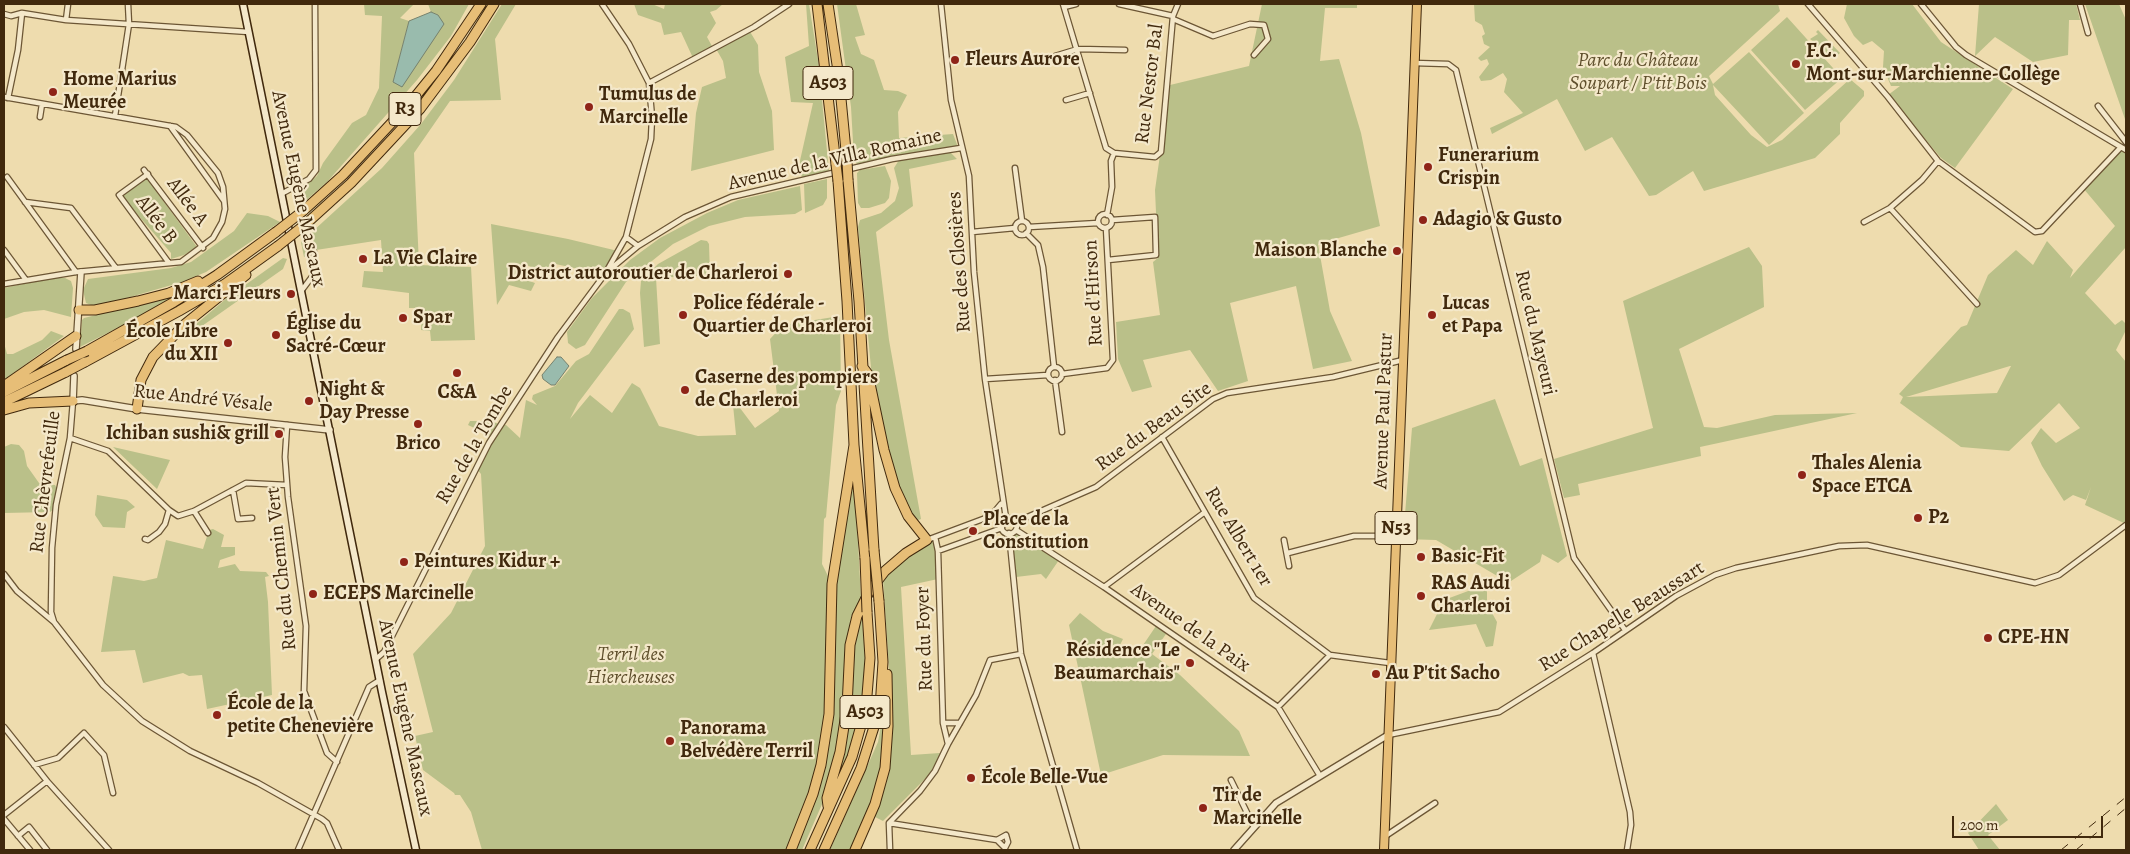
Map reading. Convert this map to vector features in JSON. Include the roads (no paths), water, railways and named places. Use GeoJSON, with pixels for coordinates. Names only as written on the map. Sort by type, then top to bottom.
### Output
{"type":"FeatureCollection","features":[{"type":"Feature","properties":{"kind":"highway"},"geometry":{"type":"LineString","coordinates":[[460,37],[464,22],[475,4]]}},
{"type":"Feature","properties":{"kind":"highway","name":"R3"},"geometry":{"type":"LineString","coordinates":[[4,392],[87,351],[174,302],[217,275],[303,211],[383,135],[431,77],[481,4]]}},
{"type":"Feature","properties":{"kind":"highway","name":"R3"},"geometry":{"type":"LineString","coordinates":[[4,402],[70,374],[86,362],[179,311],[278,246],[351,183],[420,110],[470,42],[494,4]]}},
{"type":"Feature","properties":{"kind":"highway","name":"A503"},"geometry":{"type":"LineString","coordinates":[[810,850],[828,806],[852,757],[866,708],[870,658],[865,558],[854,445],[847,301],[838,180],[817,4]]}},
{"type":"Feature","properties":{"kind":"highway","name":"A503"},"geometry":{"type":"LineString","coordinates":[[824,850],[861,768],[875,727],[880,708],[883,662],[847,161],[840,78],[828,4]]}},
{"type":"Feature","properties":{"kind":"highway"},"geometry":{"type":"LineString","coordinates":[[137,409],[141,380],[153,357],[185,324],[244,277],[253,264]]}},
{"type":"Feature","properties":{"kind":"highway"},"geometry":{"type":"LineString","coordinates":[[79,310],[94,310],[169,293],[208,276],[217,275]]}},
{"type":"Feature","properties":{"kind":"highway"},"geometry":{"type":"LineString","coordinates":[[4,386],[76,336]]}},
{"type":"Feature","properties":{"kind":"highway"},"geometry":{"type":"LineString","coordinates":[[828,806],[827,798],[840,752],[847,707],[850,645],[857,616],[866,598],[885,571],[906,553],[931,539],[908,516],[895,488],[884,450],[868,374],[862,366]]}},
{"type":"Feature","properties":{"kind":"highway"},"geometry":{"type":"LineString","coordinates":[[4,410],[29,404],[73,401]]}},
{"type":"Feature","properties":{"kind":"highway"},"geometry":{"type":"LineString","coordinates":[[791,850],[813,794],[821,764],[829,714],[832,584],[854,445]]}},
{"type":"Feature","properties":{"kind":"highway"},"geometry":{"type":"LineString","coordinates":[[856,850],[882,784],[888,750],[888,678],[883,662]]}},
{"type":"Feature","properties":{"kind":"main road","name":"Avenue Eugène Mascaux"},"geometry":{"type":"LineString","coordinates":[[243,4],[416,850]]}},
{"type":"Feature","properties":{"kind":"main road","name":"Avenue Paul Pastur"},"geometry":{"type":"LineString","coordinates":[[1384,850],[1417,4]]}},
{"type":"Feature","properties":{"kind":"street"},"geometry":{"type":"LineString","coordinates":[[66,20],[68,4]]}},
{"type":"Feature","properties":{"kind":"street"},"geometry":{"type":"LineString","coordinates":[[115,116],[129,24],[128,4]]}},
{"type":"Feature","properties":{"kind":"street"},"geometry":{"type":"LineString","coordinates":[[282,193],[309,179],[316,170],[315,4]]}},
{"type":"Feature","properties":{"kind":"street","name":"Rue de la Tombe"},"geometry":{"type":"LineString","coordinates":[[376,659],[384,652],[489,443],[558,337],[605,274],[626,237],[651,139],[652,117],[649,83],[630,44],[602,4]]}},
{"type":"Feature","properties":{"kind":"street"},"geometry":{"type":"LineString","coordinates":[[649,83],[754,27],[789,4]]}},
{"type":"Feature","properties":{"kind":"street","name":"Rue des Closières"},"geometry":{"type":"LineString","coordinates":[[941,4],[951,100],[968,176],[985,379],[1005,519]]}},
{"type":"Feature","properties":{"kind":"street"},"geometry":{"type":"LineString","coordinates":[[1076,4],[1064,5],[1106,148],[1114,153],[1111,161],[1112,187],[1107,215]]}},
{"type":"Feature","properties":{"kind":"street"},"geometry":{"type":"LineString","coordinates":[[1119,4],[1173,17],[1213,36],[1250,24],[1264,25],[1268,39],[1254,55]]}},
{"type":"Feature","properties":{"kind":"street","name":"Rue Nestor Bal"},"geometry":{"type":"LineString","coordinates":[[1114,153],[1155,157],[1161,152],[1173,17],[1178,4]]}},
{"type":"Feature","properties":{"kind":"street"},"geometry":{"type":"LineString","coordinates":[[1808,4],[1888,97],[1938,161],[2035,232],[2042,231],[2121,147]]}},
{"type":"Feature","properties":{"kind":"street"},"geometry":{"type":"LineString","coordinates":[[1921,4],[1956,46],[1966,55],[2126,150]]}},
{"type":"Feature","properties":{"kind":"street"},"geometry":{"type":"LineString","coordinates":[[2080,4],[2088,34]]}},
{"type":"Feature","properties":{"kind":"street"},"geometry":{"type":"LineString","coordinates":[[4,284],[78,272],[181,262],[203,248],[213,238],[222,222],[225,202],[223,187],[218,173],[206,156],[187,135],[169,125],[6,97],[17,60],[22,13]]}},
{"type":"Feature","properties":{"kind":"street"},"geometry":{"type":"LineString","coordinates":[[4,14],[11,16],[22,13],[66,20],[249,32]]}},
{"type":"Feature","properties":{"kind":"street"},"geometry":{"type":"LineString","coordinates":[[1055,56],[1078,49],[1125,50]]}},
{"type":"Feature","properties":{"kind":"street","name":"Rue du Mayeuri"},"geometry":{"type":"LineString","coordinates":[[1414,63],[1448,64],[1456,70],[1574,558],[1625,630]]}},
{"type":"Feature","properties":{"kind":"street"},"geometry":{"type":"LineString","coordinates":[[1066,100],[1090,93]]}},
{"type":"Feature","properties":{"kind":"street"},"geometry":{"type":"LineString","coordinates":[[40,117],[42,104]]}},
{"type":"Feature","properties":{"kind":"street"},"geometry":{"type":"LineString","coordinates":[[2098,106],[2126,142]]}},
{"type":"Feature","properties":{"kind":"street"},"geometry":{"type":"LineString","coordinates":[[169,125],[225,202]]}},
{"type":"Feature","properties":{"kind":"street","name":"Avenue de la Villa Romaine"},"geometry":{"type":"LineString","coordinates":[[638,246],[685,217],[731,197],[892,159],[961,148]]}},
{"type":"Feature","properties":{"kind":"street"},"geometry":{"type":"LineString","coordinates":[[1864,222],[1890,208],[1922,180],[1938,161]]}},
{"type":"Feature","properties":{"kind":"street"},"geometry":{"type":"LineString","coordinates":[[1015,168],[1022,221]]}},
{"type":"Feature","properties":{"kind":"street","name":"Allée A"},"geometry":{"type":"LineString","coordinates":[[144,170],[203,248]]}},
{"type":"Feature","properties":{"kind":"street","name":"Allée A"},"geometry":{"type":"LineString","coordinates":[[119,195],[148,174]]}},
{"type":"Feature","properties":{"kind":"street"},"geometry":{"type":"LineString","coordinates":[[8,177],[34,215],[78,272],[79,310],[76,349]]}},
{"type":"Feature","properties":{"kind":"street","name":"Allée B"},"geometry":{"type":"LineString","coordinates":[[119,195],[169,263]]}},
{"type":"Feature","properties":{"kind":"street"},"geometry":{"type":"LineString","coordinates":[[25,202],[72,208],[116,268]]}},
{"type":"Feature","properties":{"kind":"street"},"geometry":{"type":"LineString","coordinates":[[34,215],[35,210],[42,204]]}},
{"type":"Feature","properties":{"kind":"street"},"geometry":{"type":"LineString","coordinates":[[1890,208],[1977,304]]}},
{"type":"Feature","properties":{"kind":"street"},"geometry":{"type":"LineString","coordinates":[[1107,215],[1112,220],[1156,217],[1156,255],[1108,260]]}},
{"type":"Feature","properties":{"kind":"street"},"geometry":{"type":"LineString","coordinates":[[1098,223],[1100,216],[1107,215]]}},
{"type":"Feature","properties":{"kind":"street"},"geometry":{"type":"LineString","coordinates":[[1029,227],[1098,223],[1106,228],[1110,227],[1112,220]]}},
{"type":"Feature","properties":{"kind":"street"},"geometry":{"type":"LineString","coordinates":[[1015,228],[1016,224],[1022,221]]}},
{"type":"Feature","properties":{"kind":"street"},"geometry":{"type":"LineString","coordinates":[[1022,221],[1026,222],[1029,227]]}},
{"type":"Feature","properties":{"kind":"street"},"geometry":{"type":"LineString","coordinates":[[1015,228],[1020,234],[1026,232],[1029,227]]}},
{"type":"Feature","properties":{"kind":"street"},"geometry":{"type":"LineString","coordinates":[[972,232],[1015,228]]}},
{"type":"Feature","properties":{"kind":"street","name":"Rue d'Hirson"},"geometry":{"type":"LineString","coordinates":[[1062,374],[1107,368],[1113,360],[1106,228]]}},
{"type":"Feature","properties":{"kind":"street"},"geometry":{"type":"LineString","coordinates":[[1026,232],[1038,245],[1043,267],[1054,367]]}},
{"type":"Feature","properties":{"kind":"street"},"geometry":{"type":"LineString","coordinates":[[626,237],[638,246]]}},
{"type":"Feature","properties":{"kind":"street","name":"Rue de la Tombe"},"geometry":{"type":"LineString","coordinates":[[605,274],[638,246]]}},
{"type":"Feature","properties":{"kind":"street"},"geometry":{"type":"LineString","coordinates":[[4,250],[26,280]]}},
{"type":"Feature","properties":{"kind":"street"},"geometry":{"type":"LineString","coordinates":[[302,290],[314,274],[314,252]]}},
{"type":"Feature","properties":{"kind":"street","name":"Rue du Beau Site"},"geometry":{"type":"LineString","coordinates":[[1016,522],[1096,487],[1213,400],[1227,393],[1333,377],[1403,360]]}},
{"type":"Feature","properties":{"kind":"street"},"geometry":{"type":"LineString","coordinates":[[1054,367],[1060,369],[1062,374],[1058,380],[1054,380]]}},
{"type":"Feature","properties":{"kind":"street"},"geometry":{"type":"LineString","coordinates":[[1048,375],[1049,370],[1054,367]]}},
{"type":"Feature","properties":{"kind":"street","name":"Rue Chèvrefeuille"},"geometry":{"type":"LineString","coordinates":[[54,622],[51,612],[52,548],[56,505],[70,438],[73,401],[70,374]]}},
{"type":"Feature","properties":{"kind":"street"},"geometry":{"type":"LineString","coordinates":[[985,379],[1048,375],[1054,380],[1062,432]]}},
{"type":"Feature","properties":{"kind":"street","name":"Rue André Vésale"},"geometry":{"type":"LineString","coordinates":[[73,401],[82,400],[137,409],[330,430]]}},
{"type":"Feature","properties":{"kind":"street","name":"Rue du Chemin Vert"},"geometry":{"type":"LineString","coordinates":[[287,425],[285,457],[287,485],[306,626],[304,691],[328,753],[337,762]]}},
{"type":"Feature","properties":{"kind":"street","name":"Rue Albert 1er"},"geometry":{"type":"LineString","coordinates":[[1162,437],[1254,598],[1330,655],[1390,664]]}},
{"type":"Feature","properties":{"kind":"street"},"geometry":{"type":"LineString","coordinates":[[70,438],[108,451],[169,510],[178,516],[194,511],[246,483],[287,485]]}},
{"type":"Feature","properties":{"kind":"street"},"geometry":{"type":"LineString","coordinates":[[233,490],[238,519],[252,518]]}},
{"type":"Feature","properties":{"kind":"street"},"geometry":{"type":"LineString","coordinates":[[931,539],[991,516],[996,513],[1002,503]]}},
{"type":"Feature","properties":{"kind":"street"},"geometry":{"type":"LineString","coordinates":[[145,539],[148,540],[159,532],[165,524],[169,510]]}},
{"type":"Feature","properties":{"kind":"street"},"geometry":{"type":"LineString","coordinates":[[194,511],[208,533]]}},
{"type":"Feature","properties":{"kind":"street"},"geometry":{"type":"LineString","coordinates":[[1104,587],[1206,512]]}},
{"type":"Feature","properties":{"kind":"street"},"geometry":{"type":"LineString","coordinates":[[991,516],[1005,519],[1012,518],[1016,522],[1016,530],[1008,534]]}},
{"type":"Feature","properties":{"kind":"street"},"geometry":{"type":"LineString","coordinates":[[1002,528],[1005,519]]}},
{"type":"Feature","properties":{"kind":"street","name":"Rue Chapelle Beaussart"},"geometry":{"type":"LineString","coordinates":[[1388,735],[1499,712],[1593,653],[1695,585],[1715,575],[1759,562],[1839,546],[1867,545],[2035,583],[2047,580],[2066,571],[2126,525]]}},
{"type":"Feature","properties":{"kind":"street"},"geometry":{"type":"LineString","coordinates":[[1002,528],[1008,534],[1021,654],[1077,850]]}},
{"type":"Feature","properties":{"kind":"street"},"geometry":{"type":"LineString","coordinates":[[938,551],[1002,528]]}},
{"type":"Feature","properties":{"kind":"street","name":"Avenue de la Paix"},"geometry":{"type":"LineString","coordinates":[[1016,530],[1104,587],[1278,707],[1320,776]]}},
{"type":"Feature","properties":{"kind":"street"},"geometry":{"type":"LineString","coordinates":[[1288,553],[1354,536],[1395,536]]}},
{"type":"Feature","properties":{"kind":"street","name":"Rue du Foyer"},"geometry":{"type":"LineString","coordinates":[[931,539],[938,551],[943,723],[948,744]]}},
{"type":"Feature","properties":{"kind":"street"},"geometry":{"type":"LineString","coordinates":[[1284,540],[1289,566]]}},
{"type":"Feature","properties":{"kind":"street"},"geometry":{"type":"LineString","coordinates":[[4,574],[17,591],[54,622],[103,685],[142,721],[190,751],[258,783],[327,823],[339,850]]}},
{"type":"Feature","properties":{"kind":"street"},"geometry":{"type":"LineString","coordinates":[[374,650],[383,647],[388,642]]}},
{"type":"Feature","properties":{"kind":"street"},"geometry":{"type":"LineString","coordinates":[[1593,653],[1630,812],[1631,825],[1627,850]]}},
{"type":"Feature","properties":{"kind":"street"},"geometry":{"type":"LineString","coordinates":[[890,850],[889,823],[920,791],[935,771],[976,695],[990,660],[1021,654]]}},
{"type":"Feature","properties":{"kind":"street"},"geometry":{"type":"LineString","coordinates":[[1278,707],[1330,655]]}},
{"type":"Feature","properties":{"kind":"street"},"geometry":{"type":"LineString","coordinates":[[298,850],[369,687],[380,680]]}},
{"type":"Feature","properties":{"kind":"street"},"geometry":{"type":"LineString","coordinates":[[943,723],[960,724]]}},
{"type":"Feature","properties":{"kind":"street"},"geometry":{"type":"LineString","coordinates":[[4,727],[47,781],[109,850]]}},
{"type":"Feature","properties":{"kind":"street"},"geometry":{"type":"LineString","coordinates":[[34,765],[58,758],[84,733],[104,755],[113,793]]}},
{"type":"Feature","properties":{"kind":"street"},"geometry":{"type":"LineString","coordinates":[[1234,850],[1276,803],[1388,735]]}},
{"type":"Feature","properties":{"kind":"street"},"geometry":{"type":"LineString","coordinates":[[1231,780],[1254,827]]}},
{"type":"Feature","properties":{"kind":"street"},"geometry":{"type":"LineString","coordinates":[[4,815],[47,781]]}},
{"type":"Feature","properties":{"kind":"street"},"geometry":{"type":"LineString","coordinates":[[1384,837],[1435,804]]}},
{"type":"Feature","properties":{"kind":"street"},"geometry":{"type":"LineString","coordinates":[[4,818],[30,850]]}},
{"type":"Feature","properties":{"kind":"street"},"geometry":{"type":"LineString","coordinates":[[889,823],[997,840],[1006,835],[1008,842],[1005,849],[997,840]]}},
{"type":"Feature","properties":{"kind":"street"},"geometry":{"type":"LineString","coordinates":[[18,836],[29,827],[48,850]]}},
{"type":"Feature","properties":{"kind":"railway"},"geometry":{"type":"LineString","coordinates":[[2061,850],[2126,797]]}},
{"type":"Feature","properties":{"kind":"railway"},"geometry":{"type":"LineString","coordinates":[[2076,850],[2126,808]]}},
{"type":"Feature","properties":{"kind":"place","name":"Fleurs Aurore"},"geometry":{"type":"Point","coordinates":[955,60]}},
{"type":"Feature","properties":{"kind":"place","name":"F.C. Mont-sur-Marchienne-Collège"},"geometry":{"type":"Point","coordinates":[1796,64]}},
{"type":"Feature","properties":{"kind":"place","name":"Home Marius Meurée"},"geometry":{"type":"Point","coordinates":[53,92]}},
{"type":"Feature","properties":{"kind":"place","name":"Tumulus de Marcinelle"},"geometry":{"type":"Point","coordinates":[589,107]}},
{"type":"Feature","properties":{"kind":"place","name":"Funerarium Crispin"},"geometry":{"type":"Point","coordinates":[1428,167]}},
{"type":"Feature","properties":{"kind":"place","name":"Adagio & Gusto"},"geometry":{"type":"Point","coordinates":[1423,220]}},
{"type":"Feature","properties":{"kind":"place","name":"Maison Blanche"},"geometry":{"type":"Point","coordinates":[1397,251]}},
{"type":"Feature","properties":{"kind":"place","name":"La Vie Claire"},"geometry":{"type":"Point","coordinates":[363,259]}},
{"type":"Feature","properties":{"kind":"place","name":"District autoroutier de Charleroi"},"geometry":{"type":"Point","coordinates":[788,274]}},
{"type":"Feature","properties":{"kind":"place","name":"Marci-Fleurs"},"geometry":{"type":"Point","coordinates":[291,294]}},
{"type":"Feature","properties":{"kind":"place","name":"Police fédérale - Quartier de Charleroi"},"geometry":{"type":"Point","coordinates":[683,315]}},
{"type":"Feature","properties":{"kind":"place","name":"Lucas et Papa"},"geometry":{"type":"Point","coordinates":[1432,315]}},
{"type":"Feature","properties":{"kind":"place","name":"Spar"},"geometry":{"type":"Point","coordinates":[403,318]}},
{"type":"Feature","properties":{"kind":"place","name":"Église du Sacré-Cœur"},"geometry":{"type":"Point","coordinates":[276,335]}},
{"type":"Feature","properties":{"kind":"place","name":"École Libre du XII"},"geometry":{"type":"Point","coordinates":[228,343]}},
{"type":"Feature","properties":{"kind":"place","name":"C&A"},"geometry":{"type":"Point","coordinates":[457,373]}},
{"type":"Feature","properties":{"kind":"place","name":"Caserne des pompiers de Charleroi"},"geometry":{"type":"Point","coordinates":[685,390]}},
{"type":"Feature","properties":{"kind":"place","name":"Night & Day Presse"},"geometry":{"type":"Point","coordinates":[309,401]}},
{"type":"Feature","properties":{"kind":"place","name":"Brico"},"geometry":{"type":"Point","coordinates":[418,424]}},
{"type":"Feature","properties":{"kind":"place","name":"Ichiban sushi& grill"},"geometry":{"type":"Point","coordinates":[279,434]}},
{"type":"Feature","properties":{"kind":"place","name":"Thales Alenia Space ETCA"},"geometry":{"type":"Point","coordinates":[1802,475]}},
{"type":"Feature","properties":{"kind":"place","name":"P2"},"geometry":{"type":"Point","coordinates":[1918,518]}},
{"type":"Feature","properties":{"kind":"place","name":"Place de la Constitution"},"geometry":{"type":"Point","coordinates":[973,531]}},
{"type":"Feature","properties":{"kind":"place","name":"Basic-Fit"},"geometry":{"type":"Point","coordinates":[1421,557]}},
{"type":"Feature","properties":{"kind":"place","name":"Peintures Kidur +"},"geometry":{"type":"Point","coordinates":[404,562]}},
{"type":"Feature","properties":{"kind":"place","name":"ECEPS Marcinelle"},"geometry":{"type":"Point","coordinates":[313,594]}},
{"type":"Feature","properties":{"kind":"place","name":"RAS Audi Charleroi"},"geometry":{"type":"Point","coordinates":[1421,596]}},
{"type":"Feature","properties":{"kind":"place","name":"CPE-HN"},"geometry":{"type":"Point","coordinates":[1988,638]}},
{"type":"Feature","properties":{"kind":"place","name":"Résidence \"Le Beaumarchais\""},"geometry":{"type":"Point","coordinates":[1190,663]}},
{"type":"Feature","properties":{"kind":"place","name":"Au P'tit Sacho"},"geometry":{"type":"Point","coordinates":[1376,674]}},
{"type":"Feature","properties":{"kind":"place","name":"École de la petite Chenevière"},"geometry":{"type":"Point","coordinates":[217,715]}},
{"type":"Feature","properties":{"kind":"place","name":"Panorama Belvédère Terril"},"geometry":{"type":"Point","coordinates":[670,741]}},
{"type":"Feature","properties":{"kind":"place","name":"École Belle-Vue"},"geometry":{"type":"Point","coordinates":[971,778]}},
{"type":"Feature","properties":{"kind":"place","name":"Tir de Marcinelle"},"geometry":{"type":"Point","coordinates":[1203,808]}},
{"type":"Feature","properties":{"kind":"park label","name":"Parc du Château Soupart / P'tit Bois"},"geometry":{"type":"Point","coordinates":[1638,72]}},
{"type":"Feature","properties":{"kind":"park label","name":"Terril des Hiercheuses"},"geometry":{"type":"Point","coordinates":[631,666]}}]}
